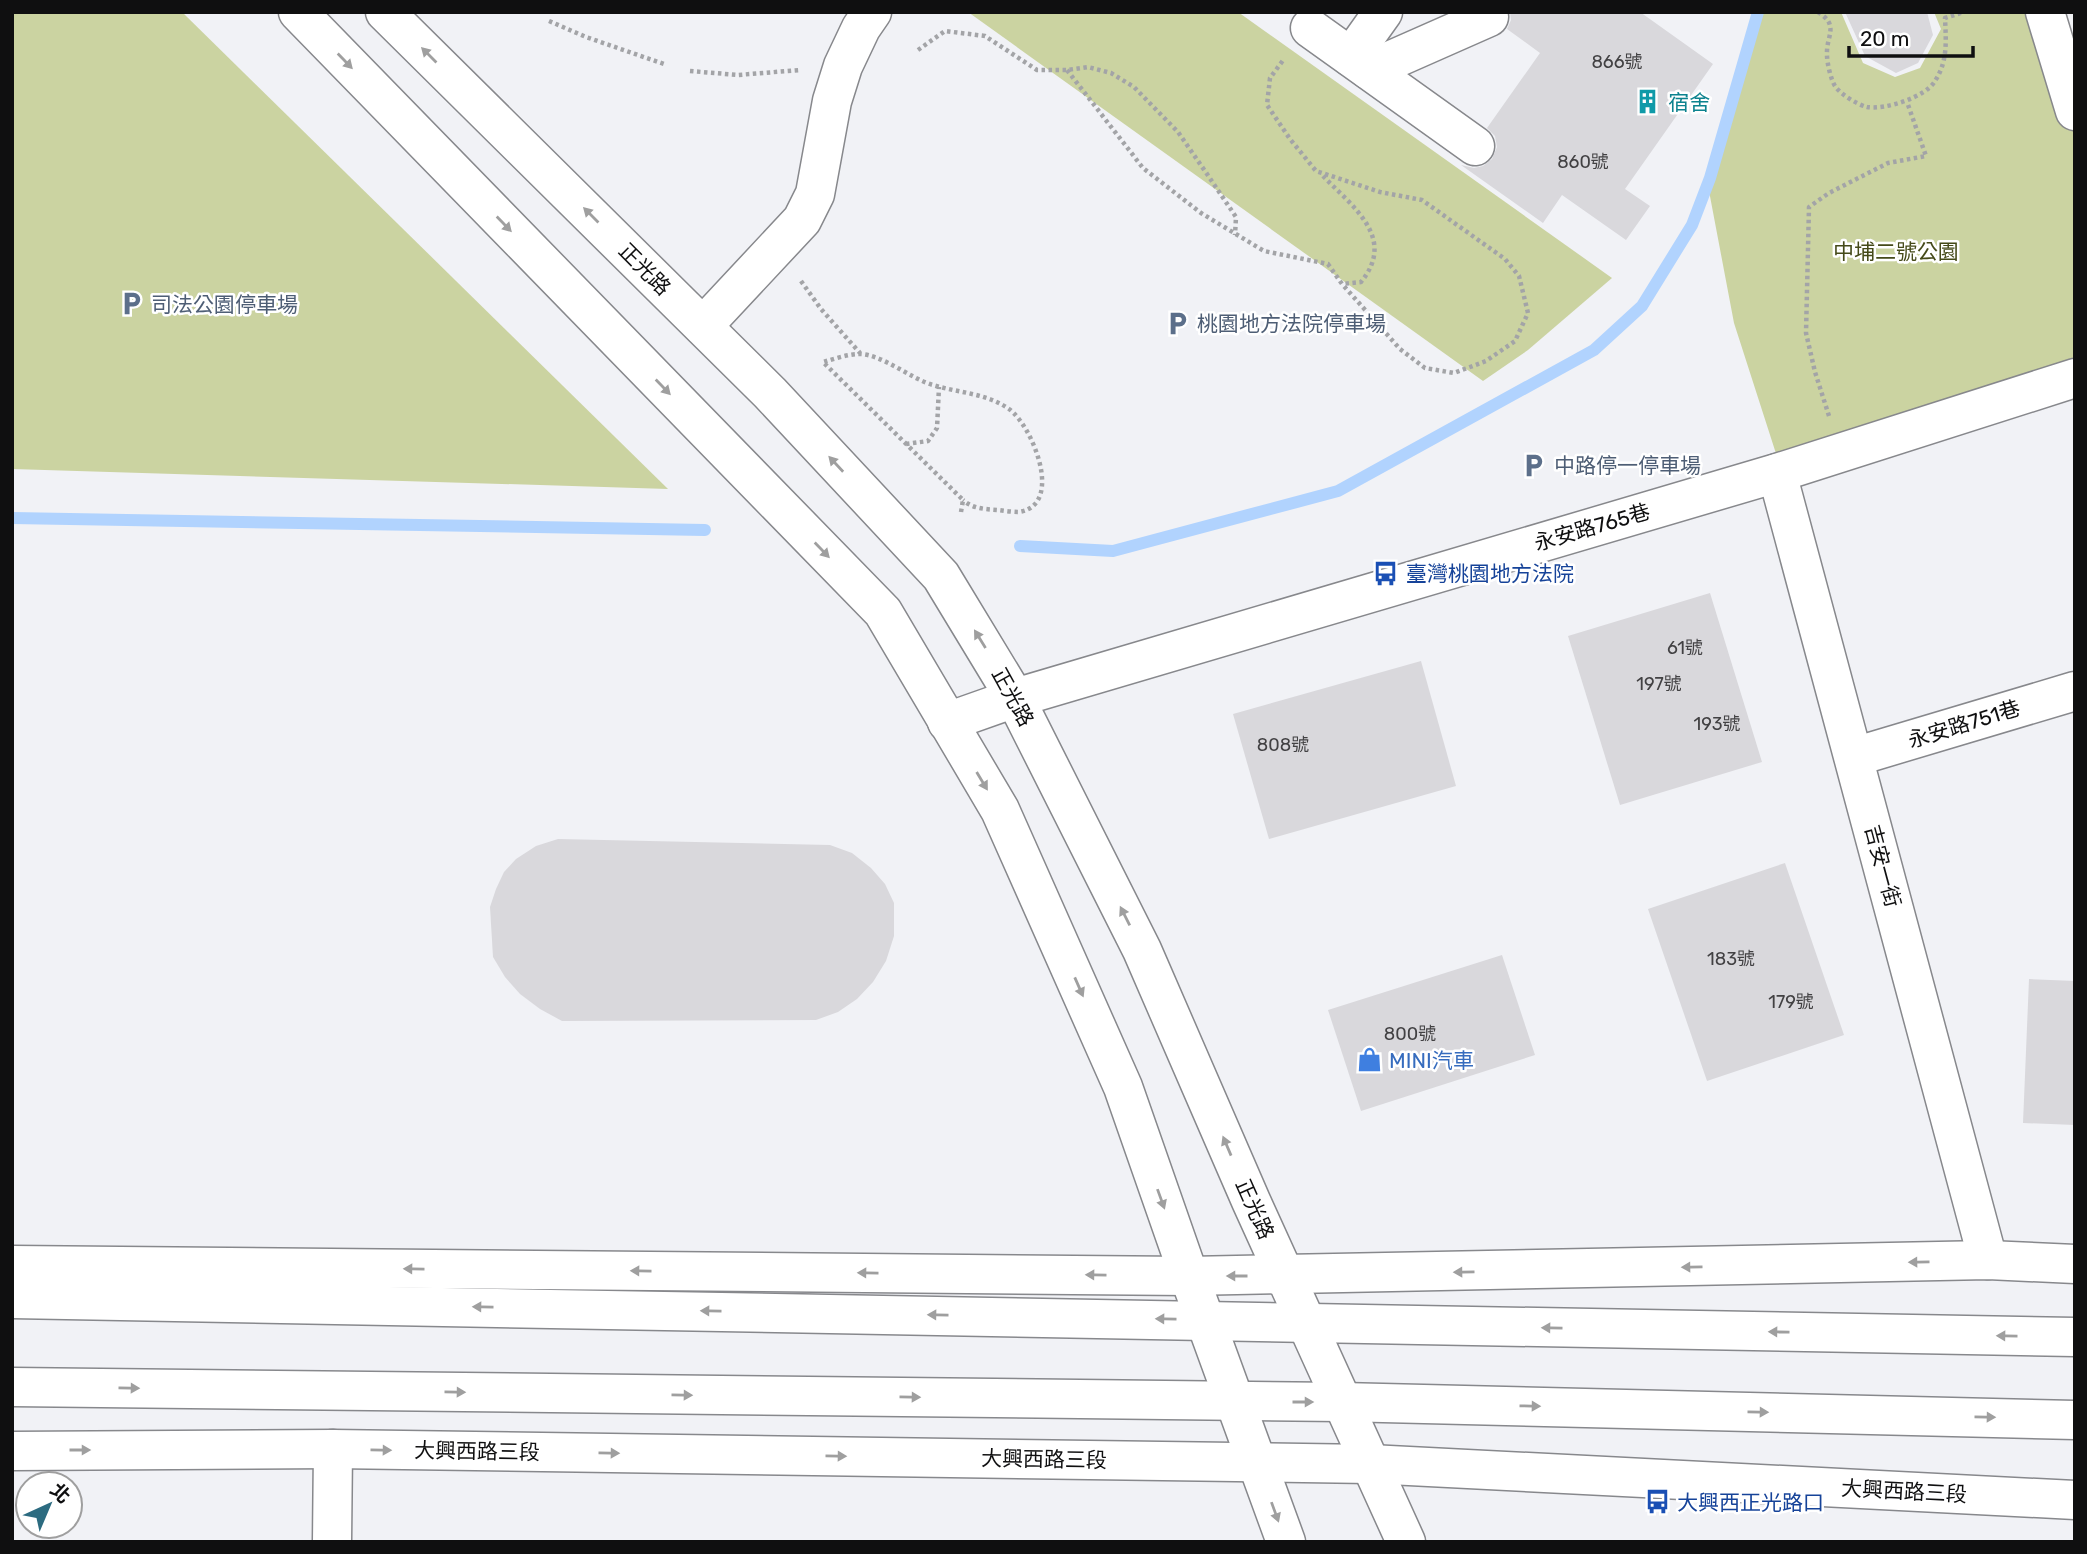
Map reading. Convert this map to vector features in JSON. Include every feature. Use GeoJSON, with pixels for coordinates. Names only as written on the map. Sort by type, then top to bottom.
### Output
{"type":"FeatureCollection","features":[{"type":"Feature","properties":{"kind":"street"},"geometry":{"type":"LineString","coordinates":[[298,12],[883,612],[1000,810],[1123,1087],[1286,1542]]}},
{"type":"Feature","properties":{"kind":"street","name":"正光路"},"geometry":{"type":"LineString","coordinates":[[385,12],[771,393],[942,576],[1015,698],[1142,950],[1284,1275],[1406,1542]]}},
{"type":"Feature","properties":{"kind":"street"},"geometry":{"type":"LineString","coordinates":[[703,326],[802,220],[815,194],[832,101],[843,66],[861,28],[872,12]]}},
{"type":"Feature","properties":{"kind":"street"},"geometry":{"type":"LineString","coordinates":[[1360,64],[1383,12]]}},
{"type":"Feature","properties":{"kind":"street"},"geometry":{"type":"LineString","coordinates":[[2045,12],[2075,111]]}},
{"type":"Feature","properties":{"kind":"street"},"geometry":{"type":"LineString","coordinates":[[1360,64],[1489,17]]}},
{"type":"Feature","properties":{"kind":"street"},"geometry":{"type":"LineString","coordinates":[[1306,18],[1360,64],[1475,146]]}},
{"type":"Feature","properties":{"kind":"street","name":"永安路765巷"},"geometry":{"type":"LineString","coordinates":[[947,722],[1015,698],[1777,473],[2075,378]]}},
{"type":"Feature","properties":{"kind":"street","name":"吉安一街"},"geometry":{"type":"LineString","coordinates":[[1777,473],[1987,1260]]}},
{"type":"Feature","properties":{"kind":"street","name":"永安路751巷"},"geometry":{"type":"LineString","coordinates":[[1854,757],[2075,691]]}},
{"type":"Feature","properties":{"kind":"street"},"geometry":{"type":"LineString","coordinates":[[12,1265],[1189,1276],[1987,1260],[2075,1264]]}},
{"type":"Feature","properties":{"kind":"street"},"geometry":{"type":"LineString","coordinates":[[12,1299],[2075,1337]]}},
{"type":"Feature","properties":{"kind":"street"},"geometry":{"type":"LineString","coordinates":[[12,1387],[1342,1402],[2075,1420]]}},
{"type":"Feature","properties":{"kind":"street"},"geometry":{"type":"LineString","coordinates":[[332,1542],[333,1449]]}},
{"type":"Feature","properties":{"kind":"street","name":"大興西路三段"},"geometry":{"type":"LineString","coordinates":[[12,1451],[333,1449],[1256,1461],[1370,1464],[2075,1500]]}},
{"type":"Feature","properties":{"kind":"path"},"geometry":{"type":"LineString","coordinates":[[1818,12],[1827,18],[1831,27],[1826,55],[1835,86],[1866,107],[1907,102],[1935,83],[1947,54],[1945,18],[1964,12]]}},
{"type":"Feature","properties":{"kind":"path"},"geometry":{"type":"LineString","coordinates":[[1306,18],[1270,78],[1267,105],[1290,139],[1354,208],[1374,235],[1376,250],[1370,271],[1361,282],[1354,285],[1342,284]]}},
{"type":"Feature","properties":{"kind":"path"},"geometry":{"type":"LineString","coordinates":[[549,20],[586,37],[664,64]]}},
{"type":"Feature","properties":{"kind":"path"},"geometry":{"type":"LineString","coordinates":[[918,50],[945,31],[985,36],[1008,54],[1037,70],[1088,67],[1111,73],[1134,88],[1178,132],[1236,217],[1235,235]]}},
{"type":"Feature","properties":{"kind":"path"},"geometry":{"type":"LineString","coordinates":[[690,71],[738,75],[843,66]]}},
{"type":"Feature","properties":{"kind":"path"},"geometry":{"type":"LineString","coordinates":[[1067,70],[1143,168],[1201,213],[1264,251],[1328,264],[1342,284],[1400,349],[1425,368],[1454,373],[1486,361],[1515,341],[1528,313],[1519,276],[1505,259],[1422,200],[1380,192],[1320,173]]}},
{"type":"Feature","properties":{"kind":"path"},"geometry":{"type":"LineString","coordinates":[[1831,422],[1806,332],[1809,207],[1829,193],[1888,163],[1926,156],[1907,102]]}},
{"type":"Feature","properties":{"kind":"path"},"geometry":{"type":"LineString","coordinates":[[776,246],[821,309],[860,353],[892,365],[931,385],[990,398],[1012,410],[1032,439],[1043,472],[1041,492],[1036,502],[1021,512],[981,509],[963,500],[822,362],[860,353]]}},
{"type":"Feature","properties":{"kind":"path"},"geometry":{"type":"LineString","coordinates":[[905,444],[928,441],[937,428],[939,387]]}},
{"type":"Feature","properties":{"kind":"path"},"geometry":{"type":"LineString","coordinates":[[961,512],[963,500]]}},
{"type":"Feature","properties":{"kind":"green space"},"geometry":{"type":"Polygon","coordinates":[[[12,12],[182,12],[668,489],[12,469],[12,12]]]}},
{"type":"Feature","properties":{"kind":"green space"},"geometry":{"type":"Polygon","coordinates":[[[968,12],[1238,12],[1612,278],[1528,350],[1483,381],[968,12]]]}},
{"type":"Feature","properties":{"kind":"green space","name":"中埔二號公園"},"geometry":{"type":"Polygon","coordinates":[[[1755,12],[1841,12],[1863,63],[1895,77],[1920,68],[1941,29],[1934,12],[2042,12],[2075,121],[2075,374],[1781,469],[1734,323],[1709,191],[1755,12]]]}},
{"type":"Feature","properties":{"kind":"building"},"geometry":{"type":"Polygon","coordinates":[[[1510,12],[1640,12],[1713,64],[1625,189],[1650,206],[1626,240],[1562,195],[1543,223],[1461,165],[1474,168],[1483,166],[1492,159],[1497,147],[1495,136],[1487,128],[1540,53],[1507,29],[1511,20],[1510,12]]]}},
{"type":"Feature","properties":{"kind":"building"},"geometry":{"type":"Polygon","coordinates":[[[1845,12],[1927,12],[1933,35],[1918,63],[1896,73],[1865,56],[1845,12]]]}},
{"type":"Feature","properties":{"kind":"building"},"geometry":{"type":"Polygon","coordinates":[[[1710,593],[1762,762],[1620,805],[1568,636],[1710,593]]]}},
{"type":"Feature","properties":{"kind":"building"},"geometry":{"type":"Polygon","coordinates":[[[1421,661],[1456,786],[1269,839],[1233,714],[1421,661]]]}},
{"type":"Feature","properties":{"kind":"building"},"geometry":{"type":"Polygon","coordinates":[[[558,839],[830,845],[852,853],[885,884],[894,903],[894,936],[886,961],[873,982],[857,999],[838,1012],[816,1020],[562,1021],[520,994],[505,977],[493,957],[490,907],[504,872],[516,859],[536,846],[558,839]]]}},
{"type":"Feature","properties":{"kind":"building"},"geometry":{"type":"Polygon","coordinates":[[[1785,863],[1844,1035],[1707,1081],[1648,909],[1785,863]]]}},
{"type":"Feature","properties":{"kind":"building"},"geometry":{"type":"Polygon","coordinates":[[[1502,955],[1535,1055],[1361,1111],[1328,1010],[1502,955]]]}},
{"type":"Feature","properties":{"kind":"building"},"geometry":{"type":"Polygon","coordinates":[[[2029,979],[2075,981],[2075,1125],[2023,1123],[2029,979]]]}},
{"type":"Feature","properties":{"kind":"waterway"},"geometry":{"type":"LineString","coordinates":[[1020,546],[1113,551],[1338,491],[1594,350],[1642,306],[1692,225],[1710,178],[1758,12]]}},
{"type":"Feature","properties":{"kind":"waterway"},"geometry":{"type":"LineString","coordinates":[[12,518],[705,530]]}},
{"type":"Feature","properties":{"kind":"place","name":"宿舍"},"geometry":{"type":"Point","coordinates":[1648,102]}},
{"type":"Feature","properties":{"kind":"place","name":"司法公園停車場"},"geometry":{"type":"Point","coordinates":[131,304]}},
{"type":"Feature","properties":{"kind":"place","name":"桃園地方法院停車場"},"geometry":{"type":"Point","coordinates":[1177,323]}},
{"type":"Feature","properties":{"kind":"place","name":"中路停一停車場"},"geometry":{"type":"Point","coordinates":[1534,465]}},
{"type":"Feature","properties":{"kind":"place","name":"臺灣桃園地方法院"},"geometry":{"type":"Point","coordinates":[1386,573]}},
{"type":"Feature","properties":{"kind":"place","name":"MINI汽車"},"geometry":{"type":"Point","coordinates":[1369,1060]}},
{"type":"Feature","properties":{"kind":"place","name":"大興西正光路口"},"geometry":{"type":"Point","coordinates":[1657,1502]}}]}
